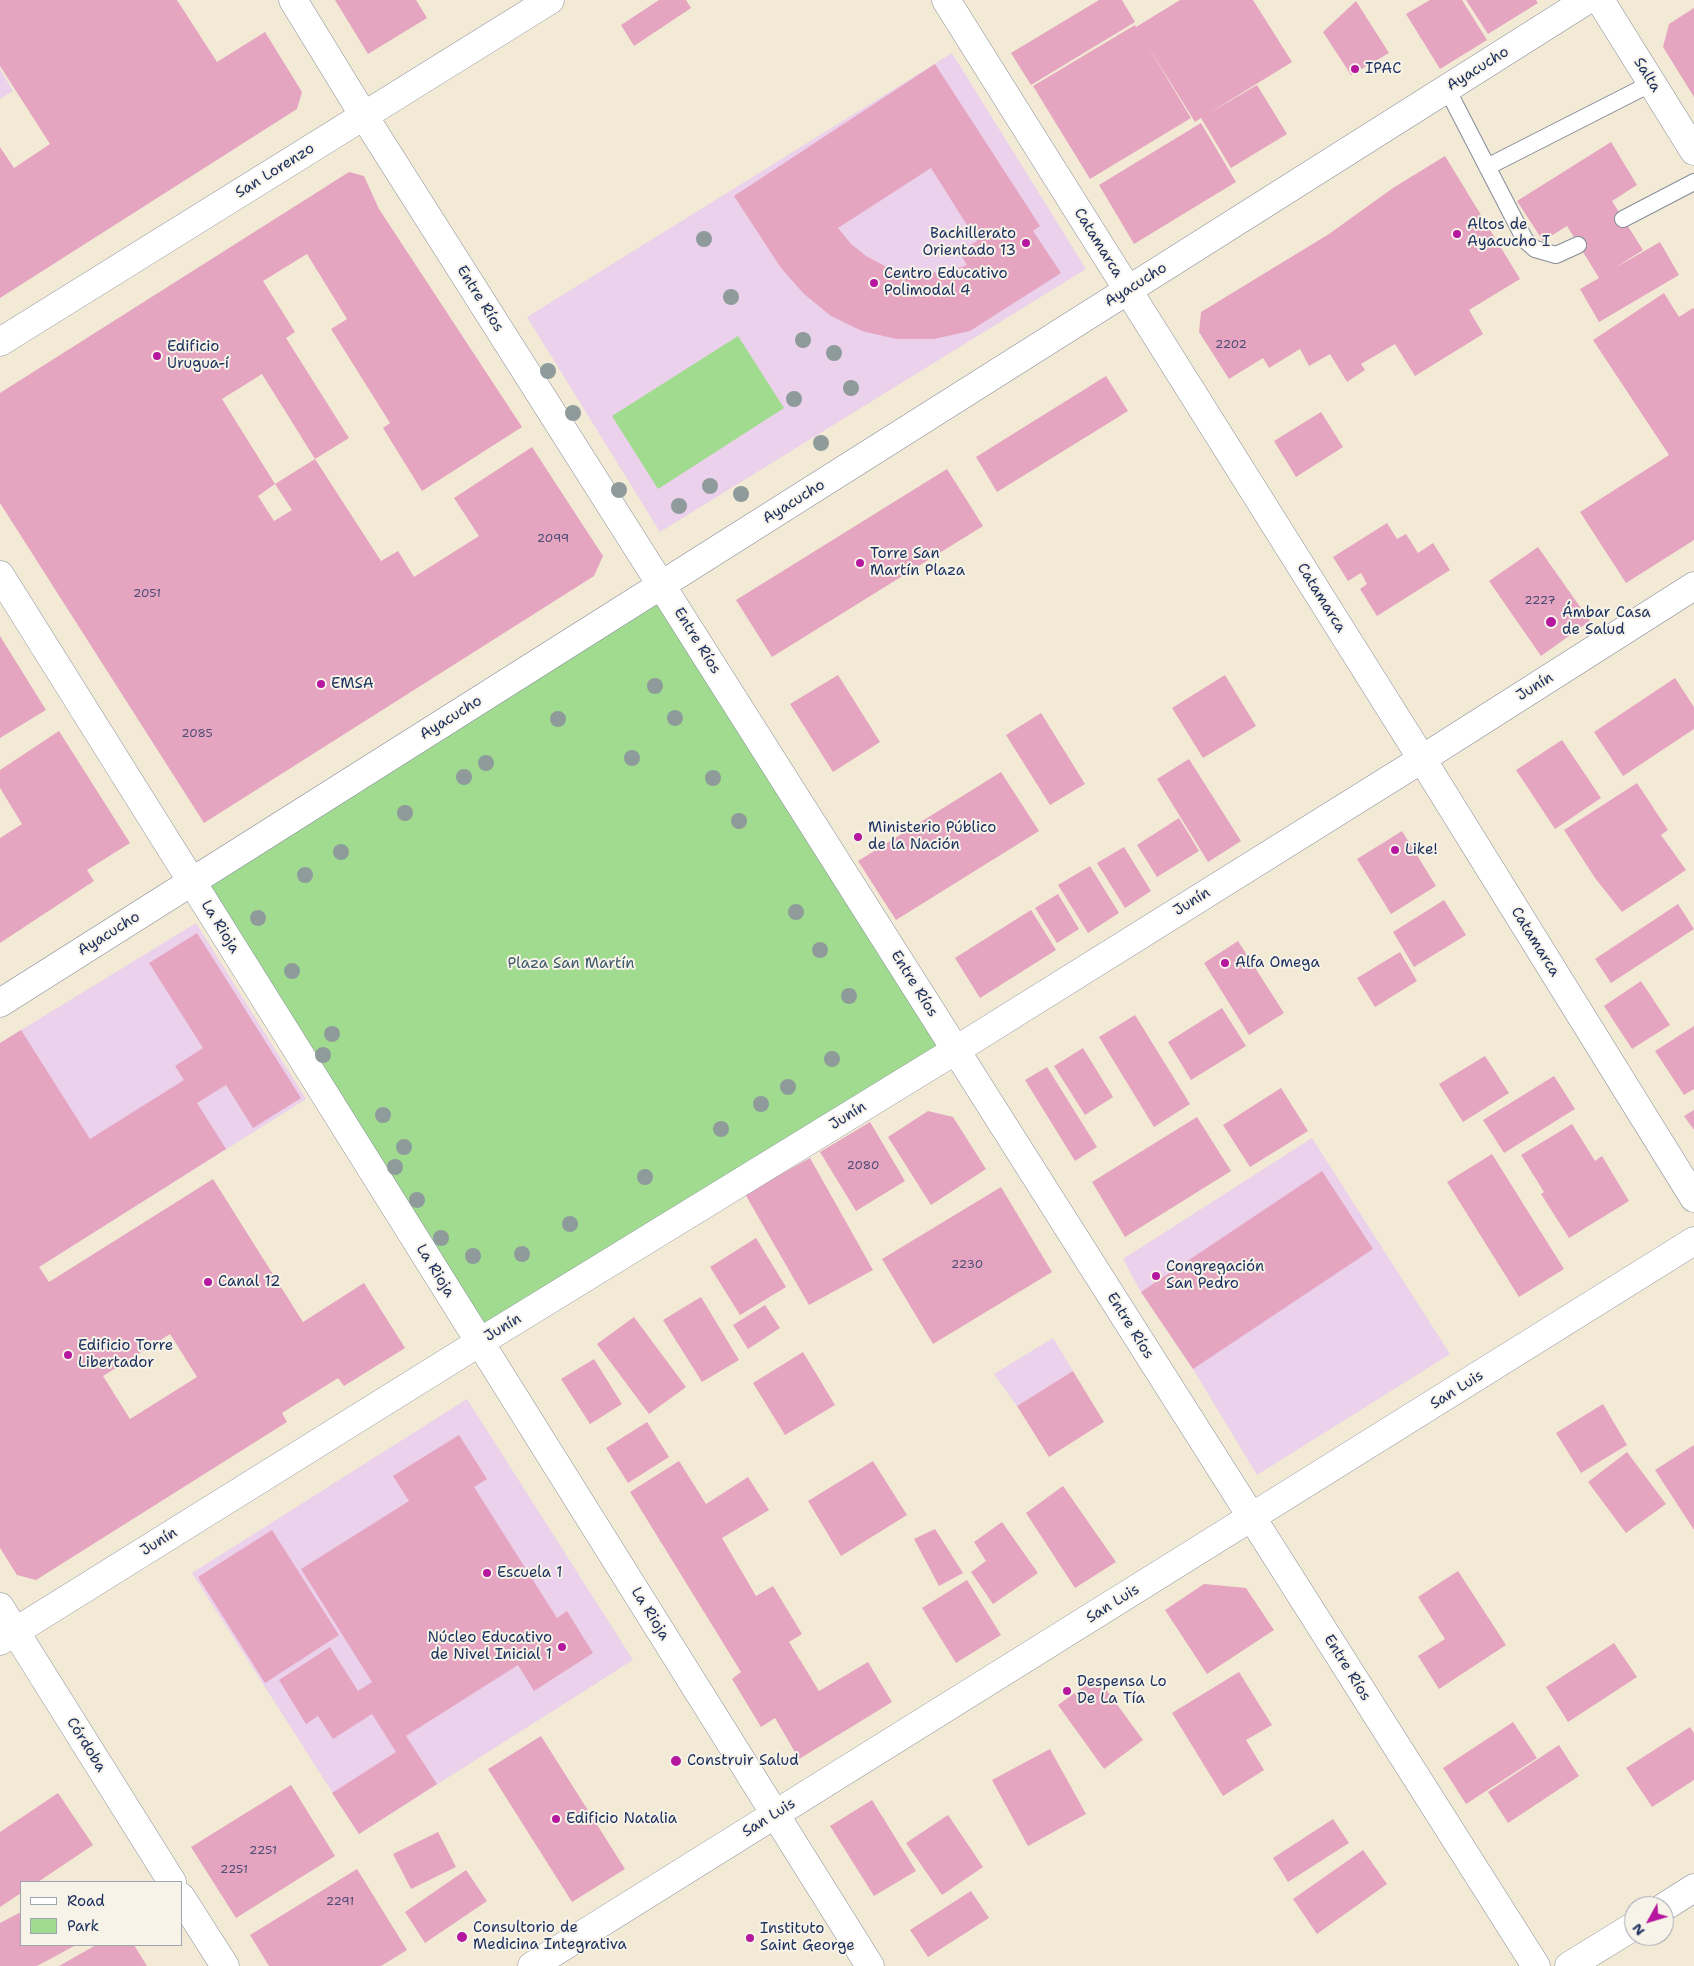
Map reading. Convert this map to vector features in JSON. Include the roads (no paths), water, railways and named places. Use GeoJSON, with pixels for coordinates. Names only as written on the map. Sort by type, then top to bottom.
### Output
{"type":"FeatureCollection","features":[{"type":"Feature","properties":{"kind":"street","name":"Entre Ríos"},"geometry":{"type":"LineString","coordinates":[[293,0],[364,116],[1536,1966]]}},
{"type":"Feature","properties":{"kind":"street","name":"San Lorenzo"},"geometry":{"type":"LineString","coordinates":[[0,342],[550,0]]}},
{"type":"Feature","properties":{"kind":"street","name":"Catamarca"},"geometry":{"type":"LineString","coordinates":[[946,0],[1422,759],[1694,1198]]}},
{"type":"Feature","properties":{"kind":"street","name":"Ayacucho"},"geometry":{"type":"LineString","coordinates":[[0,1003],[1587,0]]}},
{"type":"Feature","properties":{"kind":"street","name":"Salta"},"geometry":{"type":"LineString","coordinates":[[1600,0],[1694,151]]}},
{"type":"Feature","properties":{"kind":"street","name":"La Rioja"},"geometry":{"type":"LineString","coordinates":[[0,576],[870,1966]]}},
{"type":"Feature","properties":{"kind":"street","name":"Junín"},"geometry":{"type":"LineString","coordinates":[[8,1636],[480,1342],[956,1050],[1422,759],[1694,586]]}},
{"type":"Feature","properties":{"kind":"street","name":"San Luis"},"geometry":{"type":"LineString","coordinates":[[532,1966],[1694,1242]]}},
{"type":"Feature","properties":{"kind":"street","name":"Córdoba"},"geometry":{"type":"LineString","coordinates":[[0,1607],[8,1636],[171,1881]]}},
{"type":"Feature","properties":{"kind":"street"},"geometry":{"type":"LineString","coordinates":[[1674,1901],[1694,1888]]}},
{"type":"Feature","properties":{"kind":"street"},"geometry":{"type":"LineString","coordinates":[[182,1898],[225,1966]]}},
{"type":"Feature","properties":{"kind":"street"},"geometry":{"type":"LineString","coordinates":[[1569,1966],[1624,1932]]}},
{"type":"Feature","properties":{"kind":"lane"},"geometry":{"type":"LineString","coordinates":[[1487,167],[1652,83]]}},
{"type":"Feature","properties":{"kind":"lane"},"geometry":{"type":"LineString","coordinates":[[1447,89],[1525,240],[1535,249],[1556,255],[1578,244]]}},
{"type":"Feature","properties":{"kind":"lane"},"geometry":{"type":"LineString","coordinates":[[1623,219],[1694,182]]}},
{"type":"Feature","properties":{"kind":"place","name":"IPAC"},"geometry":{"type":"Point","coordinates":[1355,69]}},
{"type":"Feature","properties":{"kind":"place","name":"Altos de Ayacucho I"},"geometry":{"type":"Point","coordinates":[1457,234]}},
{"type":"Feature","properties":{"kind":"place","name":"Bachillerato Orientado 13"},"geometry":{"type":"Point","coordinates":[1026,243]}},
{"type":"Feature","properties":{"kind":"place","name":"Centro Educativo Polimodal 4"},"geometry":{"type":"Point","coordinates":[874,283]}},
{"type":"Feature","properties":{"kind":"place","name":"Edificio Urugua-í"},"geometry":{"type":"Point","coordinates":[157,356]}},
{"type":"Feature","properties":{"kind":"place","name":"Torre San Martín Plaza"},"geometry":{"type":"Point","coordinates":[860,563]}},
{"type":"Feature","properties":{"kind":"place","name":"Ámbar Casa de Salud"},"geometry":{"type":"Point","coordinates":[1551,622]}},
{"type":"Feature","properties":{"kind":"place","name":"EMSA"},"geometry":{"type":"Point","coordinates":[321,684]}},
{"type":"Feature","properties":{"kind":"place","name":"Ministerio Público de la Nación"},"geometry":{"type":"Point","coordinates":[858,837]}},
{"type":"Feature","properties":{"kind":"place","name":"Like!"},"geometry":{"type":"Point","coordinates":[1395,850]}},
{"type":"Feature","properties":{"kind":"place","name":"Alfa Omega"},"geometry":{"type":"Point","coordinates":[1225,963]}},
{"type":"Feature","properties":{"kind":"place","name":"Congregación San Pedro"},"geometry":{"type":"Point","coordinates":[1156,1276]}},
{"type":"Feature","properties":{"kind":"place","name":"Canal 12"},"geometry":{"type":"Point","coordinates":[208,1282]}},
{"type":"Feature","properties":{"kind":"place","name":"Edificio Torre Libertador"},"geometry":{"type":"Point","coordinates":[68,1355]}},
{"type":"Feature","properties":{"kind":"place","name":"Escuela 1"},"geometry":{"type":"Point","coordinates":[487,1573]}},
{"type":"Feature","properties":{"kind":"place","name":"Núcleo Educativo de Nivel Inicial 1"},"geometry":{"type":"Point","coordinates":[562,1647]}},
{"type":"Feature","properties":{"kind":"place","name":"Despensa Lo De La Tía"},"geometry":{"type":"Point","coordinates":[1067,1691]}},
{"type":"Feature","properties":{"kind":"place","name":"Construir Salud"},"geometry":{"type":"Point","coordinates":[676,1761]}},
{"type":"Feature","properties":{"kind":"place","name":"Edificio Natalia"},"geometry":{"type":"Point","coordinates":[556,1819]}},
{"type":"Feature","properties":{"kind":"place","name":"Consultorio de Medicina Integrativa"},"geometry":{"type":"Point","coordinates":[462,1937]}},
{"type":"Feature","properties":{"kind":"place","name":"Instituto Saint George"},"geometry":{"type":"Point","coordinates":[750,1938]}},
{"type":"Feature","properties":{"kind":"park label","name":"Plaza San Martín"},"geometry":{"type":"Point","coordinates":[571,964]}}]}
